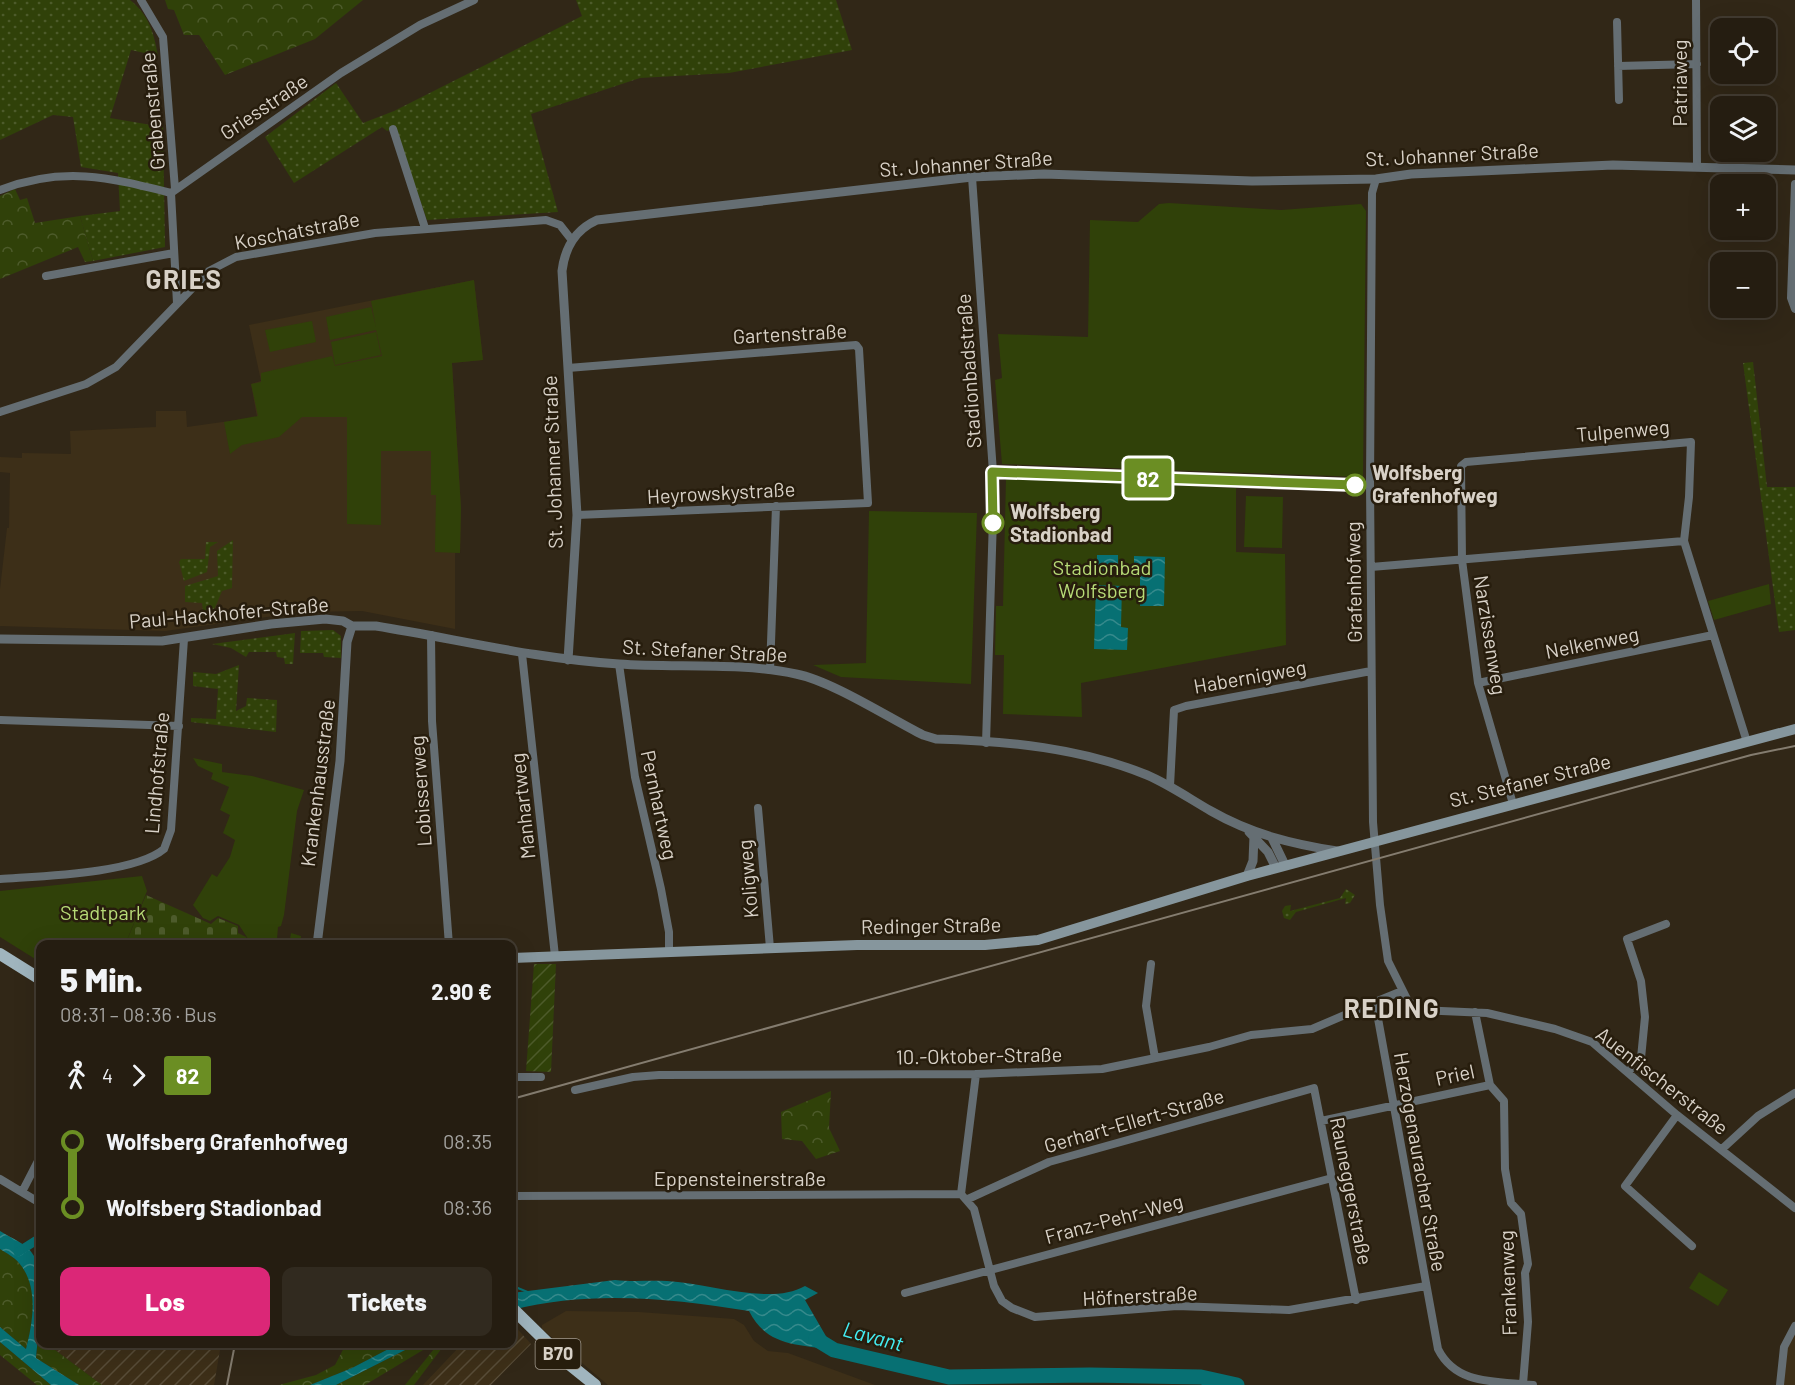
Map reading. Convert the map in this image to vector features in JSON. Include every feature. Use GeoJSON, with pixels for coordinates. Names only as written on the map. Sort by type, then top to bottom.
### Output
{"type":"FeatureCollection","features":[{"type":"Feature","properties":{"kind":"main road","name":"St. Stefaner Straße"},"geometry":{"type":"LineString","coordinates":[[1339,851],[1795,729]]}},
{"type":"Feature","properties":{"kind":"main road","name":"Redinger Straße"},"geometry":{"type":"LineString","coordinates":[[516,958],[770,948],[985,945],[1038,940],[1247,876],[1339,851]]}},
{"type":"Feature","properties":{"kind":"main road"},"geometry":{"type":"LineString","coordinates":[[0,954],[36,976]]}},
{"type":"Feature","properties":{"kind":"main road","name":"B70"},"geometry":{"type":"LineString","coordinates":[[516,1312],[569,1364],[595,1385]]}},
{"type":"Feature","properties":{"kind":"street","name":"Grabenstraße"},"geometry":{"type":"LineString","coordinates":[[141,0],[163,37],[173,191]]}},
{"type":"Feature","properties":{"kind":"street","name":"Griesstraße"},"geometry":{"type":"LineString","coordinates":[[173,191],[341,73],[420,25],[474,0]]}},
{"type":"Feature","properties":{"kind":"street","name":"Patriaweg"},"geometry":{"type":"LineString","coordinates":[[1696,0],[1697,166]]}},
{"type":"Feature","properties":{"kind":"street"},"geometry":{"type":"LineString","coordinates":[[1617,22],[1619,100]]}},
{"type":"Feature","properties":{"kind":"street"},"geometry":{"type":"LineString","coordinates":[[1618,66],[1697,64]]}},
{"type":"Feature","properties":{"kind":"street"},"geometry":{"type":"LineString","coordinates":[[393,129],[425,228]]}},
{"type":"Feature","properties":{"kind":"street","name":"St. Johanner Straße"},"geometry":{"type":"LineString","coordinates":[[568,660],[577,515],[562,271],[566,250],[572,239],[587,224],[610,216],[972,177],[1044,174],[1251,181],[1376,178],[1411,174],[1555,167],[1697,166],[1795,170]]}},
{"type":"Feature","properties":{"kind":"street"},"geometry":{"type":"LineString","coordinates":[[0,190],[30,178],[61,176],[99,177],[173,191],[177,303]]}},
{"type":"Feature","properties":{"kind":"street","name":"Stadionbadstraße"},"geometry":{"type":"LineString","coordinates":[[972,177],[992,472],[986,743]]}},
{"type":"Feature","properties":{"kind":"street","name":"Grafenhofweg"},"geometry":{"type":"LineString","coordinates":[[1374,842],[1370,485],[1372,193],[1376,178]]}},
{"type":"Feature","properties":{"kind":"street"},"geometry":{"type":"LineString","coordinates":[[1795,183],[1791,298],[1795,309]]}},
{"type":"Feature","properties":{"kind":"street","name":"Koschatstraße"},"geometry":{"type":"LineString","coordinates":[[0,412],[60,393],[106,373],[125,359],[209,272],[236,257],[375,233],[546,220],[560,225],[572,239]]}},
{"type":"Feature","properties":{"kind":"street"},"geometry":{"type":"LineString","coordinates":[[46,276],[174,253]]}},
{"type":"Feature","properties":{"kind":"street","name":"Gartenstraße"},"geometry":{"type":"LineString","coordinates":[[568,368],[856,345],[859,349],[868,503]]}},
{"type":"Feature","properties":{"kind":"street","name":"Tulpenweg"},"geometry":{"type":"LineString","coordinates":[[1461,466],[1466,462],[1691,442],[1684,541],[1747,742]]}},
{"type":"Feature","properties":{"kind":"street","name":"Narzissenweg"},"geometry":{"type":"LineString","coordinates":[[1461,466],[1462,560],[1478,682],[1513,804]]}},
{"type":"Feature","properties":{"kind":"street"},"geometry":{"type":"LineString","coordinates":[[992,472],[1218,482],[1370,485]]}},
{"type":"Feature","properties":{"kind":"street","name":"Heyrowskystraße"},"geometry":{"type":"LineString","coordinates":[[577,515],[868,503]]}},
{"type":"Feature","properties":{"kind":"street"},"geometry":{"type":"LineString","coordinates":[[770,670],[776,506]]}},
{"type":"Feature","properties":{"kind":"street"},"geometry":{"type":"LineString","coordinates":[[1371,567],[1684,541]]}},
{"type":"Feature","properties":{"kind":"street","name":"Paul-Hackhofer-Straße"},"geometry":{"type":"LineString","coordinates":[[0,639],[184,639],[309,620],[344,621],[352,626]]}},
{"type":"Feature","properties":{"kind":"street","name":"St. Stefaner Straße"},"geometry":{"type":"LineString","coordinates":[[352,626],[363,624],[522,654],[568,660],[770,670],[812,678],[923,735],[936,739],[1065,751],[1120,765],[1170,786],[1213,812],[1272,838],[1339,851]]}},
{"type":"Feature","properties":{"kind":"street","name":"Krankenhausstraße"},"geometry":{"type":"LineString","coordinates":[[318,940],[340,761],[347,642],[352,626]]}},
{"type":"Feature","properties":{"kind":"street","name":"Lobisserweg"},"geometry":{"type":"LineString","coordinates":[[431,635],[432,721],[449,940]]}},
{"type":"Feature","properties":{"kind":"street","name":"Nelkenweg"},"geometry":{"type":"LineString","coordinates":[[1478,682],[1713,635]]}},
{"type":"Feature","properties":{"kind":"street","name":"Lindhofstraße"},"geometry":{"type":"LineString","coordinates":[[0,879],[87,871],[140,862],[164,849],[171,830],[184,639]]}},
{"type":"Feature","properties":{"kind":"street","name":"Manhartweg"},"geometry":{"type":"LineString","coordinates":[[522,654],[555,956]]}},
{"type":"Feature","properties":{"kind":"street","name":"Pernhartweg"},"geometry":{"type":"LineString","coordinates":[[619,664],[635,777],[661,889],[669,932],[669,951]]}},
{"type":"Feature","properties":{"kind":"street","name":"Habernigweg"},"geometry":{"type":"LineString","coordinates":[[1170,786],[1174,710],[1371,671]]}},
{"type":"Feature","properties":{"kind":"street"},"geometry":{"type":"LineString","coordinates":[[0,720],[179,726]]}},
{"type":"Feature","properties":{"kind":"street","name":"Koligweg"},"geometry":{"type":"LineString","coordinates":[[758,808],[770,948]]}},
{"type":"Feature","properties":{"kind":"street","name":"St. Stefaner Straße"},"geometry":{"type":"LineString","coordinates":[[1243,826],[1281,866]]}},
{"type":"Feature","properties":{"kind":"street"},"geometry":{"type":"LineString","coordinates":[[1247,876],[1253,861],[1254,836]]}},
{"type":"Feature","properties":{"kind":"street"},"geometry":{"type":"LineString","coordinates":[[1272,838],[1281,866]]}},
{"type":"Feature","properties":{"kind":"street","name":"Auenfischerstraße"},"geometry":{"type":"LineString","coordinates":[[1374,842],[1385,949],[1402,991],[1411,1005],[1422,1011],[1475,1012],[1556,1029],[1592,1042],[1677,1115],[1795,1208]]}},
{"type":"Feature","properties":{"kind":"street"},"geometry":{"type":"LineString","coordinates":[[1628,1072],[1641,1058],[1645,1017],[1641,981],[1627,939],[1666,924]]}},
{"type":"Feature","properties":{"kind":"street"},"geometry":{"type":"LineString","coordinates":[[1151,964],[1146,1006],[1155,1058]]}},
{"type":"Feature","properties":{"kind":"street"},"geometry":{"type":"LineString","coordinates":[[1375,1002],[1402,991]]}},
{"type":"Feature","properties":{"kind":"street","name":"10.-Oktober-Straße"},"geometry":{"type":"LineString","coordinates":[[575,1090],[633,1077],[659,1075],[976,1074],[1102,1070],[1209,1047],[1251,1035],[1312,1029],[1375,1002]]}},
{"type":"Feature","properties":{"kind":"street","name":"Herzogenauracher Straße"},"geometry":{"type":"LineString","coordinates":[[1375,1002],[1438,1349],[1451,1372],[1471,1380],[1533,1385]]}},
{"type":"Feature","properties":{"kind":"street","name":"Frankenweg"},"geometry":{"type":"LineString","coordinates":[[1475,1012],[1490,1085],[1504,1101],[1505,1169],[1511,1203],[1521,1214],[1528,1264],[1525,1273],[1528,1322],[1523,1384]]}},
{"type":"Feature","properties":{"kind":"street"},"geometry":{"type":"LineString","coordinates":[[965,1197],[976,1074]]}},
{"type":"Feature","properties":{"kind":"street"},"geometry":{"type":"LineString","coordinates":[[516,1077],[541,1077]]}},
{"type":"Feature","properties":{"kind":"street","name":"Priel"},"geometry":{"type":"LineString","coordinates":[[1321,1121],[1490,1085]]}},
{"type":"Feature","properties":{"kind":"street","name":"Gerhart-Ellert-Straße"},"geometry":{"type":"LineString","coordinates":[[965,1197],[1049,1162],[1314,1088]]}},
{"type":"Feature","properties":{"kind":"street","name":"Rauneggerstraße"},"geometry":{"type":"LineString","coordinates":[[1314,1088],[1356,1300]]}},
{"type":"Feature","properties":{"kind":"street"},"geometry":{"type":"LineString","coordinates":[[1722,1149],[1758,1116],[1795,1093]]}},
{"type":"Feature","properties":{"kind":"street"},"geometry":{"type":"LineString","coordinates":[[1677,1115],[1625,1186],[1692,1246]]}},
{"type":"Feature","properties":{"kind":"street"},"geometry":{"type":"LineString","coordinates":[[21,1192],[36,1165]]}},
{"type":"Feature","properties":{"kind":"street","name":"Franz-Pehr-Weg"},"geometry":{"type":"LineString","coordinates":[[905,1293],[1332,1178]]}},
{"type":"Feature","properties":{"kind":"street"},"geometry":{"type":"LineString","coordinates":[[0,1179],[36,1201]]}},
{"type":"Feature","properties":{"kind":"street","name":"Eppensteinerstraße"},"geometry":{"type":"LineString","coordinates":[[516,1196],[965,1197]]}},
{"type":"Feature","properties":{"kind":"street","name":"Höfnerstraße"},"geometry":{"type":"LineString","coordinates":[[965,1197],[974,1209],[994,1286],[1002,1301],[1012,1308],[1035,1317],[1177,1306],[1289,1310],[1426,1286]]}},
{"type":"Feature","properties":{"kind":"street"},"geometry":{"type":"LineString","coordinates":[[1780,1385],[1784,1347],[1795,1326]]}},
{"type":"Feature","properties":{"kind":"shaded area"},"geometry":{"type":"Polygon","coordinates":[[[474,280],[483,360],[452,363],[461,508],[460,553],[455,553],[455,629],[362,611],[302,612],[165,631],[0,626],[0,589],[7,528],[9,528],[10,473],[0,472],[0,457],[22,458],[22,453],[71,454],[70,431],[156,427],[156,411],[186,411],[187,427],[257,417],[251,384],[261,381],[249,325],[474,280]]]}},
{"type":"Feature","properties":{"kind":"shaded area"},"geometry":{"type":"Polygon","coordinates":[[[566,1311],[639,1312],[734,1319],[744,1325],[754,1341],[768,1351],[788,1353],[875,1385],[608,1385],[542,1329],[542,1325],[566,1311]]]}},
{"type":"Feature","properties":{"kind":"shaded area"},"geometry":{"type":"Polygon","coordinates":[[[516,1327],[531,1344],[491,1385],[423,1385],[458,1348],[516,1348],[516,1327]]]}},
{"type":"Feature","properties":{"kind":"shaded area"},"geometry":{"type":"Polygon","coordinates":[[[1795,1334],[1795,1385],[1784,1385],[1787,1346],[1795,1334]]]}},
{"type":"Feature","properties":{"kind":"shaded area"},"geometry":{"type":"Polygon","coordinates":[[[52,1348],[220,1348],[214,1385],[102,1385],[52,1348]]]}},
{"type":"Feature","properties":{"kind":"green space"},"geometry":{"type":"Polygon","coordinates":[[[0,0],[130,0],[142,12],[152,32],[158,56],[131,50],[110,118],[163,127],[165,247],[93,261],[80,216],[120,211],[118,173],[81,167],[73,117],[53,115],[0,140],[0,0]]]}},
{"type":"Feature","properties":{"kind":"green space"},"geometry":{"type":"Polygon","coordinates":[[[165,0],[363,0],[315,39],[225,75],[199,35],[184,35],[174,10],[168,9],[165,0]]]}},
{"type":"Feature","properties":{"kind":"green space"},"geometry":{"type":"Polygon","coordinates":[[[576,0],[836,0],[852,50],[729,73],[640,78],[531,114],[558,212],[427,220],[395,128],[387,131],[382,127],[294,183],[265,137],[336,83],[363,123],[394,111],[582,16],[576,0]]]}},
{"type":"Feature","properties":{"kind":"green space"},"geometry":{"type":"Polygon","coordinates":[[[15,189],[20,200],[27,198],[35,223],[80,216],[93,261],[85,262],[78,247],[0,279],[0,196],[15,189]]]}},
{"type":"Feature","properties":{"kind":"green space"},"geometry":{"type":"Polygon","coordinates":[[[1159,204],[1281,210],[1361,204],[1366,211],[1363,477],[1002,464],[995,380],[1002,378],[998,334],[1088,337],[1090,220],[1138,222],[1159,204]]]}},
{"type":"Feature","properties":{"kind":"green space"},"geometry":{"type":"Polygon","coordinates":[[[474,280],[483,360],[452,363],[461,508],[460,553],[435,552],[436,495],[431,495],[431,451],[381,451],[381,525],[347,524],[347,417],[302,417],[279,437],[242,445],[230,454],[224,422],[258,416],[251,384],[261,382],[261,373],[332,356],[335,366],[382,356],[376,330],[330,340],[326,317],[371,307],[376,327],[371,301],[474,280]]]}},
{"type":"Feature","properties":{"kind":"green space"},"geometry":{"type":"Polygon","coordinates":[[[312,321],[316,342],[270,352],[265,330],[312,321]]]}},
{"type":"Feature","properties":{"kind":"green space"},"geometry":{"type":"Polygon","coordinates":[[[376,332],[381,355],[335,365],[331,342],[376,332]]]}},
{"type":"Feature","properties":{"kind":"green space"},"geometry":{"type":"Polygon","coordinates":[[[1753,362],[1767,487],[1795,487],[1795,630],[1779,632],[1743,363],[1753,362]]]}},
{"type":"Feature","properties":{"kind":"green space","name":"Stadionbad Wolfsberg"},"geometry":{"type":"Polygon","coordinates":[[[1006,478],[1236,488],[1236,552],[1285,554],[1286,645],[1081,683],[1082,717],[1003,714],[1004,655],[995,655],[996,606],[1003,606],[1006,478]]]}},
{"type":"Feature","properties":{"kind":"green space"},"geometry":{"type":"Polygon","coordinates":[[[1246,496],[1283,497],[1282,548],[1244,547],[1246,496]]]}},
{"type":"Feature","properties":{"kind":"green space"},"geometry":{"type":"Polygon","coordinates":[[[869,511],[977,513],[971,684],[841,677],[813,665],[866,663],[869,511]]]}},
{"type":"Feature","properties":{"kind":"green space"},"geometry":{"type":"Polygon","coordinates":[[[233,540],[232,588],[222,591],[214,610],[203,611],[202,603],[185,602],[185,586],[218,576],[217,551],[233,540]]]}},
{"type":"Feature","properties":{"kind":"green space"},"geometry":{"type":"Polygon","coordinates":[[[206,542],[218,542],[210,547],[207,572],[184,581],[179,562],[181,559],[205,559],[206,542]]]}},
{"type":"Feature","properties":{"kind":"green space"},"geometry":{"type":"Polygon","coordinates":[[[1769,584],[1771,604],[1714,620],[1708,601],[1769,584]]]}},
{"type":"Feature","properties":{"kind":"green space"},"geometry":{"type":"Polygon","coordinates":[[[333,630],[341,636],[341,658],[324,657],[323,653],[300,653],[301,631],[333,630]]]}},
{"type":"Feature","properties":{"kind":"green space"},"geometry":{"type":"Polygon","coordinates":[[[295,633],[293,664],[285,664],[284,658],[277,657],[276,652],[249,652],[246,657],[231,648],[212,644],[295,633]]]}},
{"type":"Feature","properties":{"kind":"green space"},"geometry":{"type":"Polygon","coordinates":[[[239,665],[236,711],[246,706],[247,698],[277,700],[276,732],[191,722],[191,718],[216,719],[218,689],[193,686],[193,672],[216,674],[239,665]]]}},
{"type":"Feature","properties":{"kind":"green space"},"geometry":{"type":"Polygon","coordinates":[[[193,758],[222,764],[222,772],[252,776],[304,790],[297,811],[284,915],[281,926],[278,927],[277,939],[290,939],[291,933],[301,936],[301,940],[249,940],[239,925],[218,916],[210,921],[203,918],[193,905],[212,874],[217,877],[230,857],[235,840],[223,833],[230,815],[220,810],[229,787],[211,779],[213,773],[198,766],[193,758]]]}},
{"type":"Feature","properties":{"kind":"green space","name":"Stadtpark"},"geometry":{"type":"Polygon","coordinates":[[[142,876],[147,891],[127,940],[36,940],[36,960],[0,937],[0,891],[142,876]]]}},
{"type":"Feature","properties":{"kind":"green space"},"geometry":{"type":"Polygon","coordinates":[[[1346,889],[1355,895],[1350,903],[1345,904],[1346,898],[1296,912],[1290,920],[1284,918],[1282,911],[1285,906],[1291,905],[1290,911],[1340,898],[1346,889]]]}},
{"type":"Feature","properties":{"kind":"green space"},"geometry":{"type":"Polygon","coordinates":[[[146,895],[211,924],[218,918],[238,926],[238,933],[248,940],[127,940],[146,895]]]}},
{"type":"Feature","properties":{"kind":"green space"},"geometry":{"type":"Polygon","coordinates":[[[534,964],[556,964],[551,1072],[526,1071],[534,964]]]}},
{"type":"Feature","properties":{"kind":"green space"},"geometry":{"type":"Polygon","coordinates":[[[831,1091],[829,1128],[840,1151],[816,1159],[802,1141],[782,1139],[781,1112],[831,1091]]]}},
{"type":"Feature","properties":{"kind":"green space"},"geometry":{"type":"Polygon","coordinates":[[[0,1249],[19,1263],[30,1282],[33,1304],[26,1349],[0,1327],[0,1249]]]}},
{"type":"Feature","properties":{"kind":"green space"},"geometry":{"type":"Polygon","coordinates":[[[1699,1272],[1728,1290],[1718,1306],[1689,1288],[1699,1272]]]}},
{"type":"Feature","properties":{"kind":"green space"},"geometry":{"type":"Polygon","coordinates":[[[0,1342],[51,1385],[37,1385],[0,1355],[0,1342]]]}},
{"type":"Feature","properties":{"kind":"green space"},"geometry":{"type":"Polygon","coordinates":[[[37,1348],[52,1348],[102,1385],[79,1385],[36,1358],[37,1348]]]}},
{"type":"Feature","properties":{"kind":"green space"},"geometry":{"type":"Polygon","coordinates":[[[344,1348],[390,1348],[352,1368],[310,1385],[279,1385],[316,1375],[335,1365],[344,1348]]]}},
{"type":"Feature","properties":{"kind":"green space"},"geometry":{"type":"Polygon","coordinates":[[[409,1348],[426,1348],[365,1385],[336,1385],[409,1348]]]}},
{"type":"Feature","properties":{"kind":"green space"},"geometry":{"type":"Polygon","coordinates":[[[431,1348],[442,1348],[414,1385],[405,1385],[434,1349],[431,1348]]]}},
{"type":"Feature","properties":{"kind":"water"},"geometry":{"type":"Polygon","coordinates":[[[1097,555],[1118,555],[1118,574],[1097,574],[1097,555]]]}},
{"type":"Feature","properties":{"kind":"water"},"geometry":{"type":"Polygon","coordinates":[[[1134,556],[1165,557],[1164,606],[1140,606],[1140,575],[1134,574],[1134,556]]]}},
{"type":"Feature","properties":{"kind":"water"},"geometry":{"type":"Polygon","coordinates":[[[1096,585],[1122,586],[1121,627],[1128,628],[1127,650],[1094,649],[1096,585]]]}},
{"type":"Feature","properties":{"kind":"water"},"geometry":{"type":"Polygon","coordinates":[[[0,1231],[19,1242],[34,1256],[36,1261],[36,1358],[79,1385],[51,1385],[0,1342],[0,1327],[26,1349],[33,1304],[30,1282],[25,1272],[17,1261],[0,1249],[0,1231]]]}},
{"type":"Feature","properties":{"kind":"water"},"geometry":{"type":"Polygon","coordinates":[[[615,1280],[667,1281],[757,1294],[791,1292],[805,1286],[818,1293],[805,1300],[834,1350],[796,1345],[774,1338],[756,1323],[749,1311],[630,1298],[571,1300],[516,1309],[516,1292],[615,1280]]]}},
{"type":"Feature","properties":{"kind":"water"},"geometry":{"type":"Polygon","coordinates":[[[390,1348],[409,1348],[336,1385],[310,1385],[352,1368],[390,1348]]]}},
{"type":"Feature","properties":{"kind":"waterway"},"geometry":{"type":"LineString","coordinates":[[18,1252],[36,1241]]}},
{"type":"Feature","properties":{"kind":"waterway"},"geometry":{"type":"LineString","coordinates":[[516,1287],[530,1293]]}},
{"type":"Feature","properties":{"kind":"waterway","name":"Lavant"},"geometry":{"type":"LineString","coordinates":[[816,1339],[834,1350],[949,1377],[1090,1375],[1201,1377],[1237,1385]]}},
{"type":"Feature","properties":{"kind":"railway"},"geometry":{"type":"LineString","coordinates":[[516,1098],[1751,755],[1795,746]]}},
{"type":"Feature","properties":{"kind":"railway"},"geometry":{"type":"LineString","coordinates":[[227,1385],[234,1348]]}},
{"type":"Feature","properties":{"kind":"bus line","name":"82"},"geometry":{"type":"LineString","coordinates":[[993,523],[992,472],[1218,482],[1355,485]]}},
{"type":"Feature","properties":{"kind":"place","name":"Wolfsberg Grafenhofweg"},"geometry":{"type":"Point","coordinates":[1355,485]}},
{"type":"Feature","properties":{"kind":"place","name":"Wolfsberg Stadionbad"},"geometry":{"type":"Point","coordinates":[993,523]}},
{"type":"Feature","properties":{"kind":"district","name":"GRIES"},"geometry":{"type":"Point","coordinates":[184,280]}},
{"type":"Feature","properties":{"kind":"district","name":"REDING"},"geometry":{"type":"Point","coordinates":[1392,1009]}}]}
